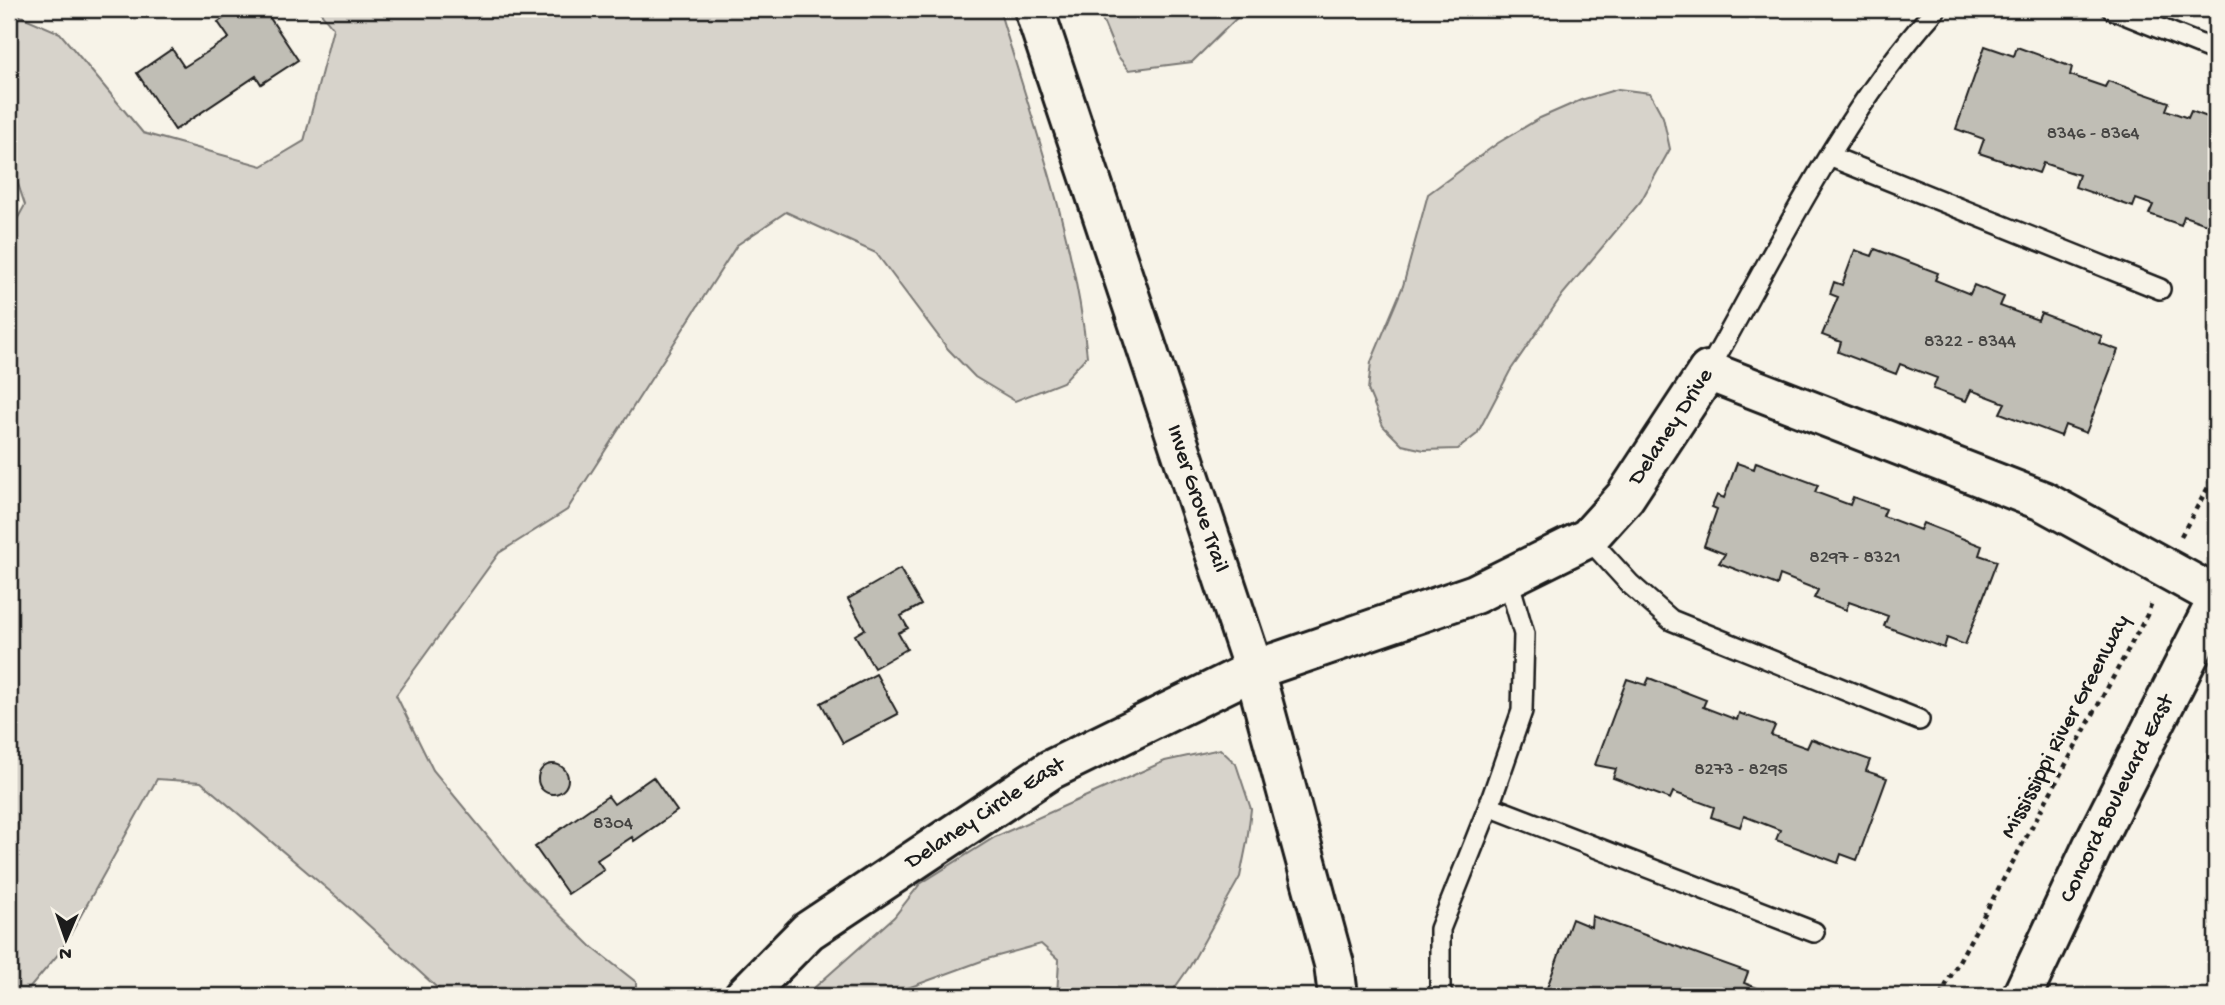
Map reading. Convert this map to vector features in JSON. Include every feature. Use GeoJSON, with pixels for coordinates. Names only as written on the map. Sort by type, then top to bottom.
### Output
{"type":"FeatureCollection","features":[{"type":"Feature","properties":{"kind":"street","name":"Inver Grove Trail"},"geometry":{"type":"LineString","coordinates":[[1034,9],[1254,670],[1334,964],[1338,996]]}},
{"type":"Feature","properties":{"kind":"street","name":"Delaney Drive"},"geometry":{"type":"LineString","coordinates":[[1254,670],[1475,594],[1588,538],[1625,497],[1708,371],[2043,501],[2216,596]]}},
{"type":"Feature","properties":{"kind":"street","name":"Concord Boulevard East"},"geometry":{"type":"LineString","coordinates":[[2022,996],[2094,844],[2216,602]]}},
{"type":"Feature","properties":{"kind":"street","name":"Delaney Circle East"},"geometry":{"type":"LineString","coordinates":[[744,996],[808,931],[1050,770],[1254,670]]}},
{"type":"Feature","properties":{"kind":"lane"},"geometry":{"type":"LineString","coordinates":[[1708,371],[1829,156],[1908,40],[1936,9]]}},
{"type":"Feature","properties":{"kind":"lane"},"geometry":{"type":"LineString","coordinates":[[2112,9],[2216,51]]}},
{"type":"Feature","properties":{"kind":"lane"},"geometry":{"type":"LineString","coordinates":[[1829,156],[2160,289]]}},
{"type":"Feature","properties":{"kind":"lane"},"geometry":{"type":"LineString","coordinates":[[1588,538],[1630,583],[1671,620],[1919,720]]}},
{"type":"Feature","properties":{"kind":"lane"},"geometry":{"type":"LineString","coordinates":[[1443,996],[1440,991],[1440,929],[1489,806],[1522,711],[1524,634],[1508,579]]}},
{"type":"Feature","properties":{"kind":"lane"},"geometry":{"type":"LineString","coordinates":[[1489,806],[1814,932]]}},
{"type":"Feature","properties":{"kind":"path","name":"Mississippi River Greenway"},"geometry":{"type":"LineString","coordinates":[[1940,996],[2147,615],[2165,566],[2216,472]]}},
{"type":"Feature","properties":{"kind":"shaded area"},"geometry":{"type":"Polygon","coordinates":[[[318,9],[999,9],[1063,224],[1087,356],[1063,382],[1015,401],[975,377],[948,349],[876,253],[786,212],[737,245],[567,510],[499,553],[396,695],[433,770],[521,877],[593,948],[636,982],[636,996],[446,996],[352,910],[201,782],[157,779],[61,951],[23,996],[9,996],[9,234],[25,205],[9,157],[9,11],[60,33],[143,133],[262,166],[304,141],[333,28],[318,9]]]}},
{"type":"Feature","properties":{"kind":"shaded area"},"geometry":{"type":"Polygon","coordinates":[[[1098,9],[1246,9],[1192,62],[1129,70],[1117,55],[1098,9]]]}},
{"type":"Feature","properties":{"kind":"shaded area"},"geometry":{"type":"Polygon","coordinates":[[[1618,89],[1650,93],[1663,117],[1670,149],[1641,201],[1563,294],[1510,371],[1477,434],[1458,449],[1424,450],[1402,445],[1383,426],[1368,390],[1371,362],[1403,286],[1428,194],[1498,143],[1540,118],[1581,100],[1618,89]]]}},
{"type":"Feature","properties":{"kind":"shaded area"},"geometry":{"type":"Polygon","coordinates":[[[1220,749],[1236,764],[1251,809],[1240,877],[1190,966],[1169,996],[1057,996],[1059,960],[1041,944],[987,959],[886,996],[805,996],[894,917],[920,884],[995,837],[1165,761],[1220,749]]]}},
{"type":"Feature","properties":{"kind":"building"},"geometry":{"type":"Polygon","coordinates":[[[238,9],[264,9],[298,60],[261,84],[256,76],[175,130],[137,73],[172,49],[184,67],[229,38],[218,22],[238,9]]]}},
{"type":"Feature","properties":{"kind":"building"},"geometry":{"type":"Polygon","coordinates":[[[1985,46],[2014,56],[2017,47],[2072,67],[2070,75],[2105,87],[2108,81],[2169,102],[2166,110],[2188,118],[2191,111],[2216,120],[2216,195],[2206,224],[2184,216],[2181,225],[2149,214],[2153,205],[2136,199],[2133,207],[2075,187],[2079,175],[2043,163],[2039,173],[1979,153],[1984,139],[1956,129],[1985,46]]]}},
{"type":"Feature","properties":{"kind":"building"},"geometry":{"type":"Polygon","coordinates":[[[1875,249],[1938,273],[1935,280],[1970,294],[1974,285],[2004,297],[2000,306],[2038,320],[2041,313],[2102,336],[2099,343],[2118,350],[2086,433],[2065,425],[2061,436],[2000,413],[2005,403],[1971,390],[1966,401],[1933,389],[1937,378],[1900,364],[1896,374],[1838,352],[1841,342],[1822,335],[1838,297],[1830,294],[1834,282],[1842,285],[1855,250],[1872,256],[1875,249]]]}},
{"type":"Feature","properties":{"kind":"building"},"geometry":{"type":"Polygon","coordinates":[[[1756,462],[1818,485],[1815,492],[1850,505],[1853,497],[1886,509],[1883,516],[1920,530],[1923,523],[1982,546],[1979,555],[1997,561],[1965,645],[1947,638],[1944,648],[1884,626],[1888,616],[1849,602],[1846,610],[1814,598],[1818,590],[1780,575],[1777,585],[1719,563],[1725,554],[1704,546],[1717,509],[1712,507],[1717,495],[1724,498],[1737,463],[1754,469],[1756,462]]]}},
{"type":"Feature","properties":{"kind":"building"},"geometry":{"type":"Polygon","coordinates":[[[900,569],[921,605],[901,616],[908,628],[898,633],[907,649],[874,668],[855,635],[865,629],[848,599],[900,569]]]}},
{"type":"Feature","properties":{"kind":"building"},"geometry":{"type":"Polygon","coordinates":[[[876,674],[898,714],[843,743],[821,703],[876,674]]]}},
{"type":"Feature","properties":{"kind":"building"},"geometry":{"type":"Polygon","coordinates":[[[1649,678],[1706,700],[1703,707],[1737,720],[1739,713],[1775,726],[1771,735],[1807,748],[1811,739],[1870,760],[1866,771],[1887,778],[1857,860],[1841,854],[1838,863],[1776,840],[1780,830],[1744,816],[1740,827],[1711,817],[1714,807],[1673,792],[1670,799],[1613,778],[1616,769],[1595,765],[1627,679],[1646,685],[1649,678]]]}},
{"type":"Feature","properties":{"kind":"building"},"geometry":{"type":"Polygon","coordinates":[[[553,764],[564,768],[568,779],[564,790],[553,794],[542,790],[538,779],[542,768],[553,764]]]}},
{"type":"Feature","properties":{"kind":"building"},"geometry":{"type":"Polygon","coordinates":[[[653,777],[677,811],[634,841],[632,837],[597,860],[604,870],[568,894],[535,847],[608,796],[614,804],[653,777]]]}},
{"type":"Feature","properties":{"kind":"building"},"geometry":{"type":"Polygon","coordinates":[[[1592,916],[1748,972],[1744,983],[1763,990],[1761,996],[1544,996],[1572,919],[1591,927],[1592,916]]]}}]}
